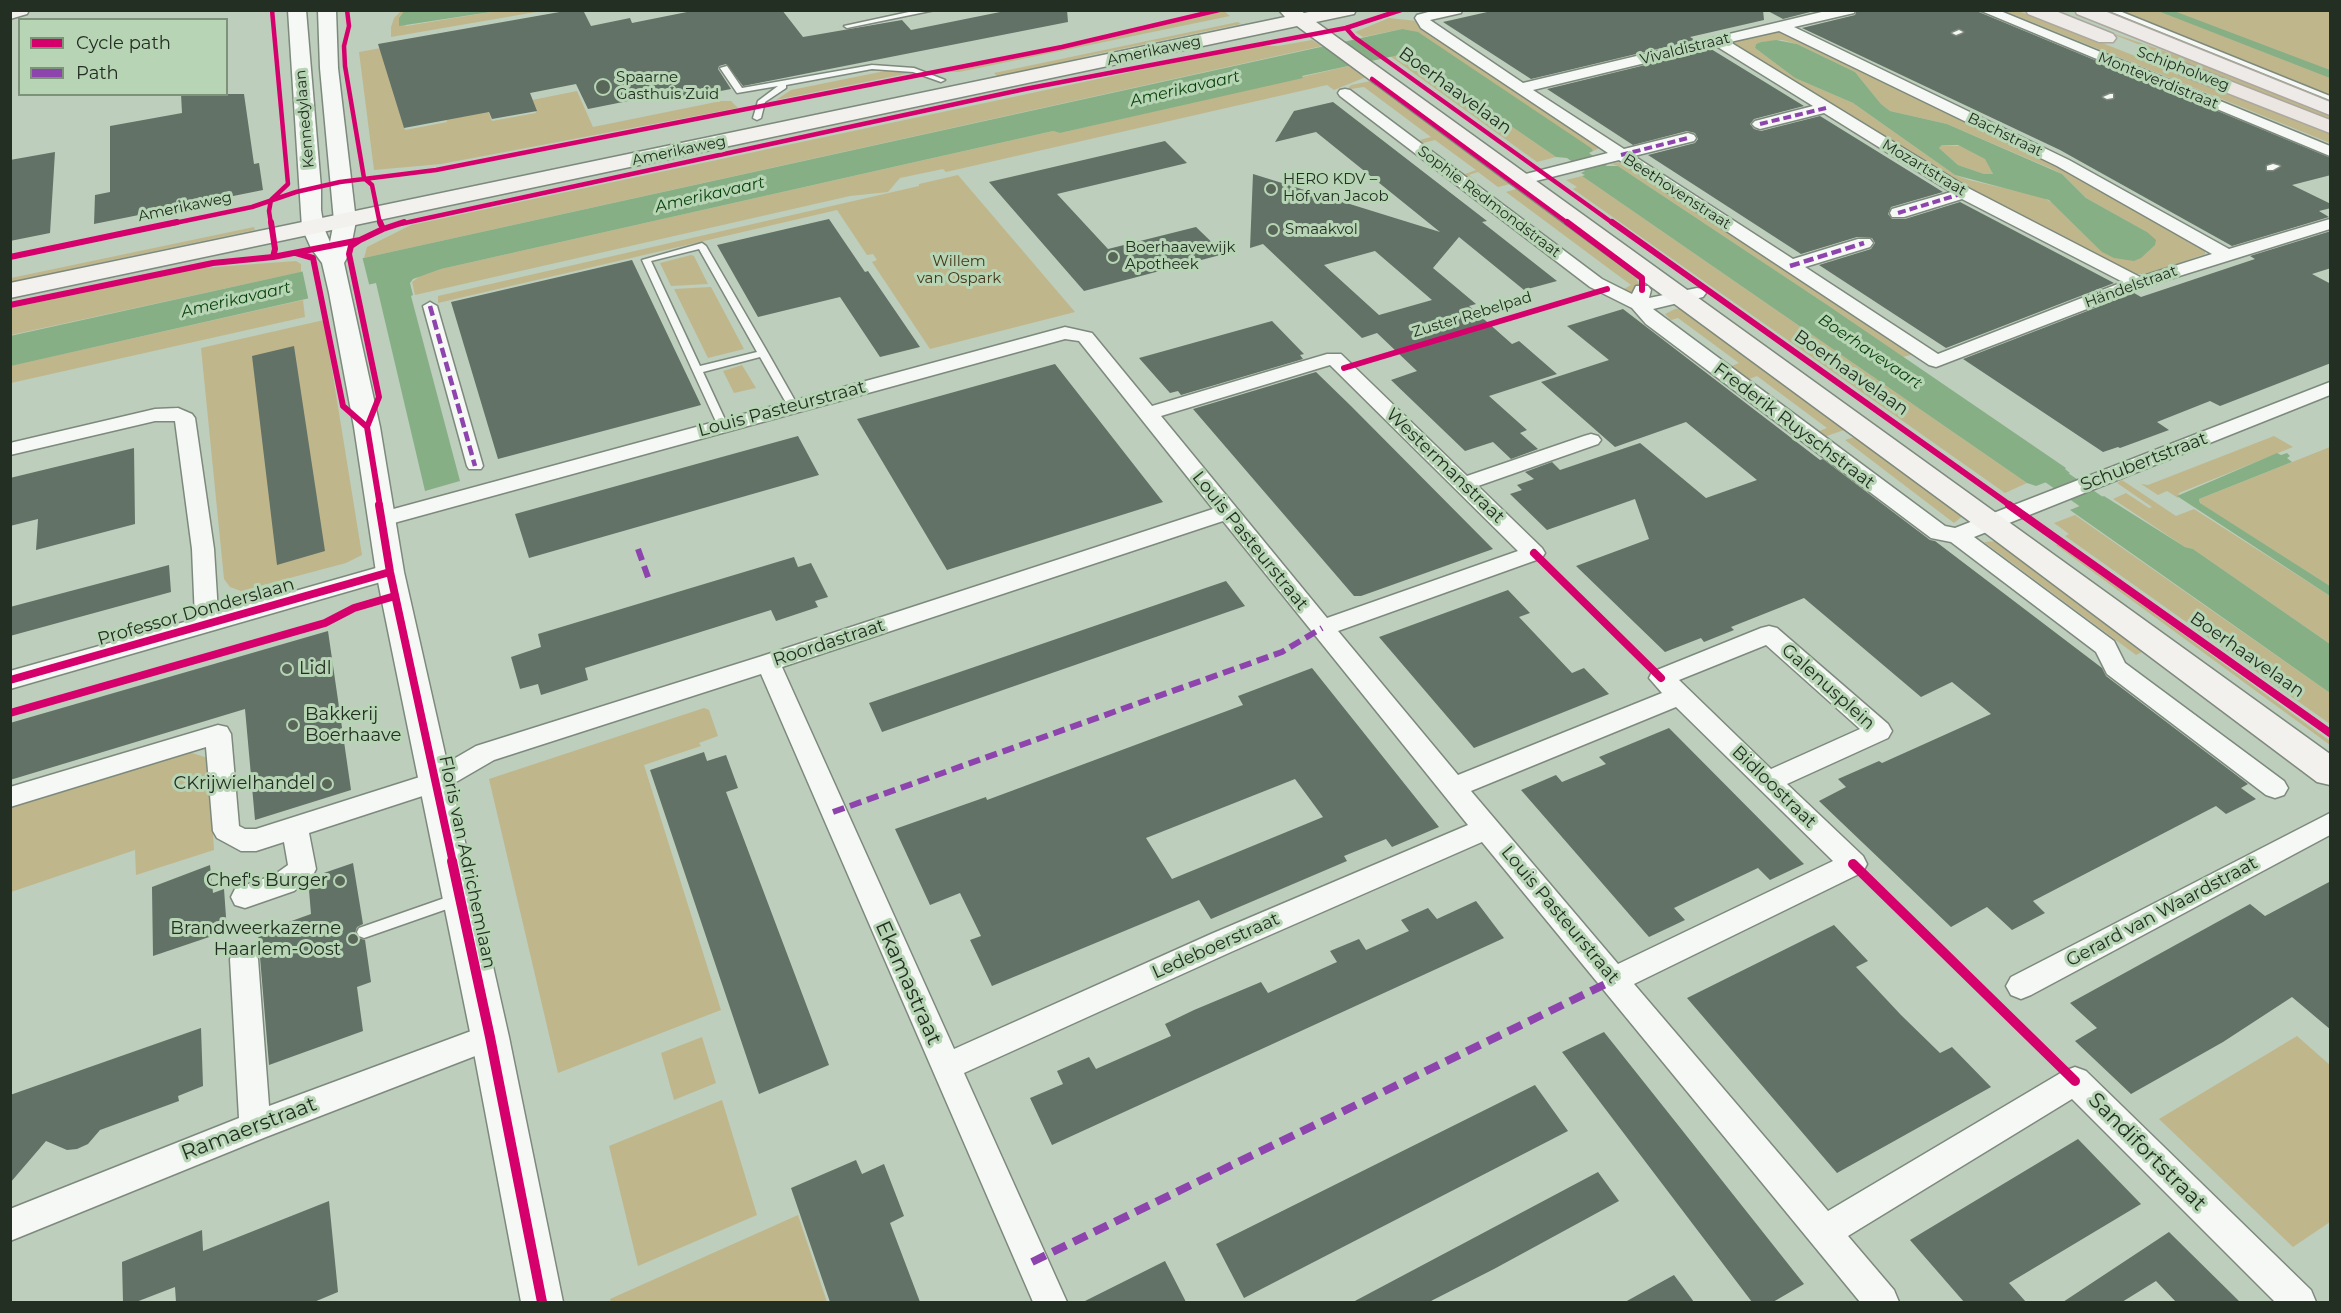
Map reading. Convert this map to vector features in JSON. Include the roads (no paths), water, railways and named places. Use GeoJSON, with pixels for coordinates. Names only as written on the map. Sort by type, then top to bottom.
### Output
{"type":"FeatureCollection","features":[{"type":"Feature","properties":{"kind":"highway","name":"Schipholweg"},"geometry":{"type":"LineString","coordinates":[[2186,70],[2331,127]]}},
{"type":"Feature","properties":{"kind":"main road"},"geometry":{"type":"LineString","coordinates":[[10,13],[20,10]]}},
{"type":"Feature","properties":{"kind":"main road","name":"Amerikaweg"},"geometry":{"type":"LineString","coordinates":[[344,213],[758,118],[1276,10]]}},
{"type":"Feature","properties":{"kind":"main road","name":"Amerikaweg"},"geometry":{"type":"LineString","coordinates":[[10,273],[344,213],[1303,15],[1347,10]]}},
{"type":"Feature","properties":{"kind":"main road","name":"Schipholweg"},"geometry":{"type":"LineString","coordinates":[[2035,10],[2186,70]]}},
{"type":"Feature","properties":{"kind":"main road","name":"Schipholweg"},"geometry":{"type":"LineString","coordinates":[[2084,10],[2331,109]]}},
{"type":"Feature","properties":{"kind":"main road","name":"Boerhaavelaan"},"geometry":{"type":"LineString","coordinates":[[1303,15],[1365,63],[2000,519],[2331,752]]}},
{"type":"Feature","properties":{"kind":"main road","name":"Amerikaweg"},"geometry":{"type":"LineString","coordinates":[[10,291],[311,219]]}},
{"type":"Feature","properties":{"kind":"main road","name":"Boerhaavelaan"},"geometry":{"type":"LineString","coordinates":[[2000,519],[2331,772]]}},
{"type":"Feature","properties":{"kind":"street","name":"Kennedylaan"},"geometry":{"type":"LineString","coordinates":[[297,10],[311,188],[311,219]]}},
{"type":"Feature","properties":{"kind":"street","name":"Kennedylaan"},"geometry":{"type":"LineString","coordinates":[[327,10],[329,68],[344,213]]}},
{"type":"Feature","properties":{"kind":"street","name":"Beethovenstraat"},"geometry":{"type":"LineString","coordinates":[[1456,10],[1422,18],[1426,25],[1936,361]]}},
{"type":"Feature","properties":{"kind":"street","name":"Vivaldistraat"},"geometry":{"type":"LineString","coordinates":[[1521,88],[1850,10]]}},
{"type":"Feature","properties":{"kind":"street","name":"Monteverdistraat"},"geometry":{"type":"LineString","coordinates":[[1995,16],[2329,153]]}},
{"type":"Feature","properties":{"kind":"street","name":"Bachstraat"},"geometry":{"type":"LineString","coordinates":[[1780,26],[2063,164],[2226,255]]}},
{"type":"Feature","properties":{"kind":"street","name":"Mozartstraat"},"geometry":{"type":"LineString","coordinates":[[1718,41],[1965,193],[2138,283]]}},
{"type":"Feature","properties":{"kind":"street","name":"Sophie Redmondstraat"},"geometry":{"type":"LineString","coordinates":[[1345,93],[1596,283],[1640,297]]}},
{"type":"Feature","properties":{"kind":"street"},"geometry":{"type":"LineString","coordinates":[[1760,124],[1826,108]]}},
{"type":"Feature","properties":{"kind":"street"},"geometry":{"type":"LineString","coordinates":[[1527,178],[1688,138]]}},
{"type":"Feature","properties":{"kind":"street"},"geometry":{"type":"LineString","coordinates":[[1898,213],[1965,193]]}},
{"type":"Feature","properties":{"kind":"street","name":"Floris van Adrichemlaan"},"geometry":{"type":"LineString","coordinates":[[336,278],[344,213]]}},
{"type":"Feature","properties":{"kind":"street","name":"Floris van Adrichemlaan"},"geometry":{"type":"LineString","coordinates":[[311,219],[336,278],[383,519],[390,572],[490,1037],[542,1302]]}},
{"type":"Feature","properties":{"kind":"street","name":"Händelstraat"},"geometry":{"type":"LineString","coordinates":[[1936,361],[2138,283],[2331,224]]}},
{"type":"Feature","properties":{"kind":"street"},"geometry":{"type":"LineString","coordinates":[[1790,266],[1864,243]]}},
{"type":"Feature","properties":{"kind":"street"},"geometry":{"type":"LineString","coordinates":[[1640,297],[1660,303],[1688,295]]}},
{"type":"Feature","properties":{"kind":"street","name":"Frederik Ruyschstraat"},"geometry":{"type":"LineString","coordinates":[[1640,297],[1653,320],[1939,533],[1958,535]]}},
{"type":"Feature","properties":{"kind":"street"},"geometry":{"type":"LineString","coordinates":[[430,306],[475,466]]}},
{"type":"Feature","properties":{"kind":"street","name":"Louis Pasteurstraat"},"geometry":{"type":"LineString","coordinates":[[383,519],[1065,333],[1085,337],[1453,788],[1824,1232],[1878,1301]]}},
{"type":"Feature","properties":{"kind":"street","name":"Westermanstraat"},"geometry":{"type":"LineString","coordinates":[[1147,414],[1334,358],[1534,553],[1322,628]]}},
{"type":"Feature","properties":{"kind":"street","name":"Schubertstraat"},"geometry":{"type":"LineString","coordinates":[[1958,535],[2331,388]]}},
{"type":"Feature","properties":{"kind":"street"},"geometry":{"type":"LineString","coordinates":[[10,449],[155,415],[178,414],[185,418],[203,549],[207,624]]}},
{"type":"Feature","properties":{"kind":"street"},"geometry":{"type":"LineString","coordinates":[[1464,484],[1591,440]]}},
{"type":"Feature","properties":{"kind":"street","name":"Roordastraat"},"geometry":{"type":"LineString","coordinates":[[10,797],[218,734],[226,831],[241,840],[256,840],[435,782],[485,753],[768,663],[1226,512]]}},
{"type":"Feature","properties":{"kind":"street"},"geometry":{"type":"LineString","coordinates":[[1958,535],[2106,647],[2116,668],[2275,788]]}},
{"type":"Feature","properties":{"kind":"street","name":"Professor Donderslaan"},"geometry":{"type":"LineString","coordinates":[[10,680],[390,572]]}},
{"type":"Feature","properties":{"kind":"street","name":"Galenusplein"},"geometry":{"type":"LineString","coordinates":[[1679,696],[1660,678],[1769,634],[1879,731],[1768,781]]}},
{"type":"Feature","properties":{"kind":"street","name":"Ekamastraat"},"geometry":{"type":"LineString","coordinates":[[768,663],[1050,1302]]}},
{"type":"Feature","properties":{"kind":"street"},"geometry":{"type":"LineString","coordinates":[[1453,788],[1679,696]]}},
{"type":"Feature","properties":{"kind":"street","name":"Bidloostraat"},"geometry":{"type":"LineString","coordinates":[[1614,980],[1853,864],[1679,696]]}},
{"type":"Feature","properties":{"kind":"street","name":"Gerard van Waardstraat"},"geometry":{"type":"LineString","coordinates":[[2021,986],[2331,823]]}},
{"type":"Feature","properties":{"kind":"street"},"geometry":{"type":"LineString","coordinates":[[245,897],[284,883],[302,869],[295,828]]}},
{"type":"Feature","properties":{"kind":"street","name":"Ledeboerstraat"},"geometry":{"type":"LineString","coordinates":[[945,1066],[1488,828]]}},
{"type":"Feature","properties":{"kind":"street"},"geometry":{"type":"LineString","coordinates":[[244,959],[255,1125]]}},
{"type":"Feature","properties":{"kind":"street","name":"Ramaerstraat"},"geometry":{"type":"LineString","coordinates":[[10,1225],[255,1125],[490,1037]]}},
{"type":"Feature","properties":{"kind":"street","name":"Sandifortstraat"},"geometry":{"type":"LineString","coordinates":[[1824,1232],[2075,1082],[2299,1302]]}},
{"type":"Feature","properties":{"kind":"lane"},"geometry":{"type":"LineString","coordinates":[[847,26],[932,10]]}},
{"type":"Feature","properties":{"kind":"lane","name":"Schipholweg"},"geometry":{"type":"LineString","coordinates":[[2110,10],[2331,98]]}},
{"type":"Feature","properties":{"kind":"lane"},"geometry":{"type":"LineString","coordinates":[[724,68],[740,91],[872,67],[914,69],[941,80]]}},
{"type":"Feature","properties":{"kind":"lane"},"geometry":{"type":"LineString","coordinates":[[758,118],[762,101],[786,83]]}},
{"type":"Feature","properties":{"kind":"lane"},"geometry":{"type":"LineString","coordinates":[[723,426],[646,260],[702,246],[793,406]]}},
{"type":"Feature","properties":{"kind":"lane"},"geometry":{"type":"LineString","coordinates":[[697,370],[764,353]]}},
{"type":"Feature","properties":{"kind":"lane"},"geometry":{"type":"LineString","coordinates":[[364,932],[459,899]]}},
{"type":"Feature","properties":{"kind":"water"},"geometry":{"type":"Polygon","coordinates":[[[404,11],[497,11],[399,26],[399,18],[404,11]]]}},
{"type":"Feature","properties":{"kind":"water"},"geometry":{"type":"Polygon","coordinates":[[[2158,11],[2174,11],[2330,70],[2330,78],[2158,11]]]}},
{"type":"Feature","properties":{"kind":"water","name":"Amerikavaart"},"geometry":{"type":"Polygon","coordinates":[[[1402,29],[1418,32],[1591,148],[1593,151],[1589,153],[1607,166],[1618,166],[1826,304],[2066,468],[2070,473],[2036,486],[2027,483],[1582,176],[1585,175],[1581,173],[1585,171],[1567,158],[1556,157],[1412,58],[1399,55],[1060,133],[1053,131],[441,269],[413,279],[410,283],[413,295],[411,296],[460,481],[425,491],[376,283],[11,366],[10,336],[1402,29]]]}},
{"type":"Feature","properties":{"kind":"water"},"geometry":{"type":"Polygon","coordinates":[[[1776,40],[1797,44],[1855,72],[1881,104],[1890,111],[1947,124],[2062,174],[2086,198],[2147,232],[2156,240],[2155,245],[2141,258],[2134,261],[2114,258],[2102,252],[2049,200],[1955,175],[1853,103],[1795,78],[1755,48],[1756,44],[1776,40]],[[1942,145],[1939,148],[1958,165],[1984,174],[1993,174],[1985,159],[1958,145],[1942,145]]]}},
{"type":"Feature","properties":{"kind":"water"},"geometry":{"type":"Polygon","coordinates":[[[2277,453],[2281,455],[2287,453],[2290,456],[2287,458],[2292,462],[2199,499],[2200,503],[2330,586],[2330,596],[2177,496],[2277,453]]]}},
{"type":"Feature","properties":{"kind":"water"},"geometry":{"type":"Polygon","coordinates":[[[2104,496],[2185,547],[2193,549],[2330,644],[2330,693],[2070,510],[2104,496]]]}},
{"type":"Feature","properties":{"kind":"waterway","name":"Boerhavevaart"},"geometry":{"type":"LineString","coordinates":[[2024,455],[2125,525]]}},
{"type":"Feature","properties":{"kind":"place","name":"Spaarne Gasthuis Zuid"},"geometry":{"type":"Point","coordinates":[603,87]}},
{"type":"Feature","properties":{"kind":"place","name":"HERO KDV – Hof van Jacob"},"geometry":{"type":"Point","coordinates":[1271,189]}},
{"type":"Feature","properties":{"kind":"place","name":"Smaakvol"},"geometry":{"type":"Point","coordinates":[1273,230]}},
{"type":"Feature","properties":{"kind":"place","name":"Boerhaavewijk Apotheek"},"geometry":{"type":"Point","coordinates":[1113,257]}},
{"type":"Feature","properties":{"kind":"place","name":"Lidl"},"geometry":{"type":"Point","coordinates":[287,669]}},
{"type":"Feature","properties":{"kind":"place","name":"Bakkerij Boerhaave"},"geometry":{"type":"Point","coordinates":[293,725]}},
{"type":"Feature","properties":{"kind":"place","name":"CKrijwielhandel"},"geometry":{"type":"Point","coordinates":[327,784]}},
{"type":"Feature","properties":{"kind":"place","name":"Chef's Burger"},"geometry":{"type":"Point","coordinates":[340,881]}},
{"type":"Feature","properties":{"kind":"place","name":"Brandweerkazerne Haarlem-Oost"},"geometry":{"type":"Point","coordinates":[353,939]}},
{"type":"Feature","properties":{"kind":"park label","name":"Willem van Ospark"},"geometry":{"type":"Point","coordinates":[959,270]}}]}
